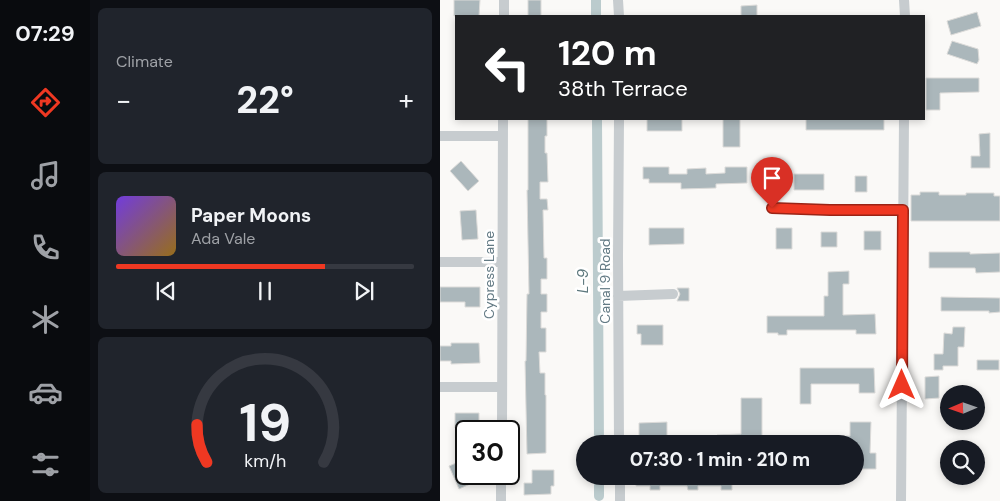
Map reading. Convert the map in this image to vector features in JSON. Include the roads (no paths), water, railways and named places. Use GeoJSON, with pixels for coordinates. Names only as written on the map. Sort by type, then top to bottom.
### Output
{"type":"FeatureCollection","features":[{"type":"Feature","properties":{"kind":"street"},"geometry":{"type":"LineString","coordinates":[[504,0],[504,15]]}},
{"type":"Feature","properties":{"kind":"street"},"geometry":{"type":"LineString","coordinates":[[618,0],[619,15]]}},
{"type":"Feature","properties":{"kind":"street"},"geometry":{"type":"LineString","coordinates":[[904,0],[905,15]]}},
{"type":"Feature","properties":{"kind":"street","name":"Cypress Lane"},"geometry":{"type":"LineString","coordinates":[[502,420],[503,120]]}},
{"type":"Feature","properties":{"kind":"street","name":"Canal 9 Road"},"geometry":{"type":"LineString","coordinates":[[619,120],[619,435]]}},
{"type":"Feature","properties":{"kind":"street"},"geometry":{"type":"LineString","coordinates":[[901,501],[904,120]]}},
{"type":"Feature","properties":{"kind":"street"},"geometry":{"type":"LineString","coordinates":[[440,136],[503,136]]}},
{"type":"Feature","properties":{"kind":"street"},"geometry":{"type":"LineString","coordinates":[[772,208],[903,210]]}},
{"type":"Feature","properties":{"kind":"street"},"geometry":{"type":"LineString","coordinates":[[440,262],[502,262]]}},
{"type":"Feature","properties":{"kind":"street"},"geometry":{"type":"LineString","coordinates":[[618,296],[673,294]]}},
{"type":"Feature","properties":{"kind":"street"},"geometry":{"type":"LineString","coordinates":[[440,387],[502,387]]}},
{"type":"Feature","properties":{"kind":"street"},"geometry":{"type":"LineString","coordinates":[[501,485],[501,501]]}},
{"type":"Feature","properties":{"kind":"street"},"geometry":{"type":"LineString","coordinates":[[620,485],[620,501]]}},
{"type":"Feature","properties":{"kind":"waterway","name":"L-9"},"geometry":{"type":"LineString","coordinates":[[596,0],[596,15]]}},
{"type":"Feature","properties":{"kind":"waterway","name":"L-9"},"geometry":{"type":"LineString","coordinates":[[597,120],[599,435]]}},
{"type":"Feature","properties":{"kind":"waterway","name":"L-9"},"geometry":{"type":"LineString","coordinates":[[599,485],[599,496]]}}]}
